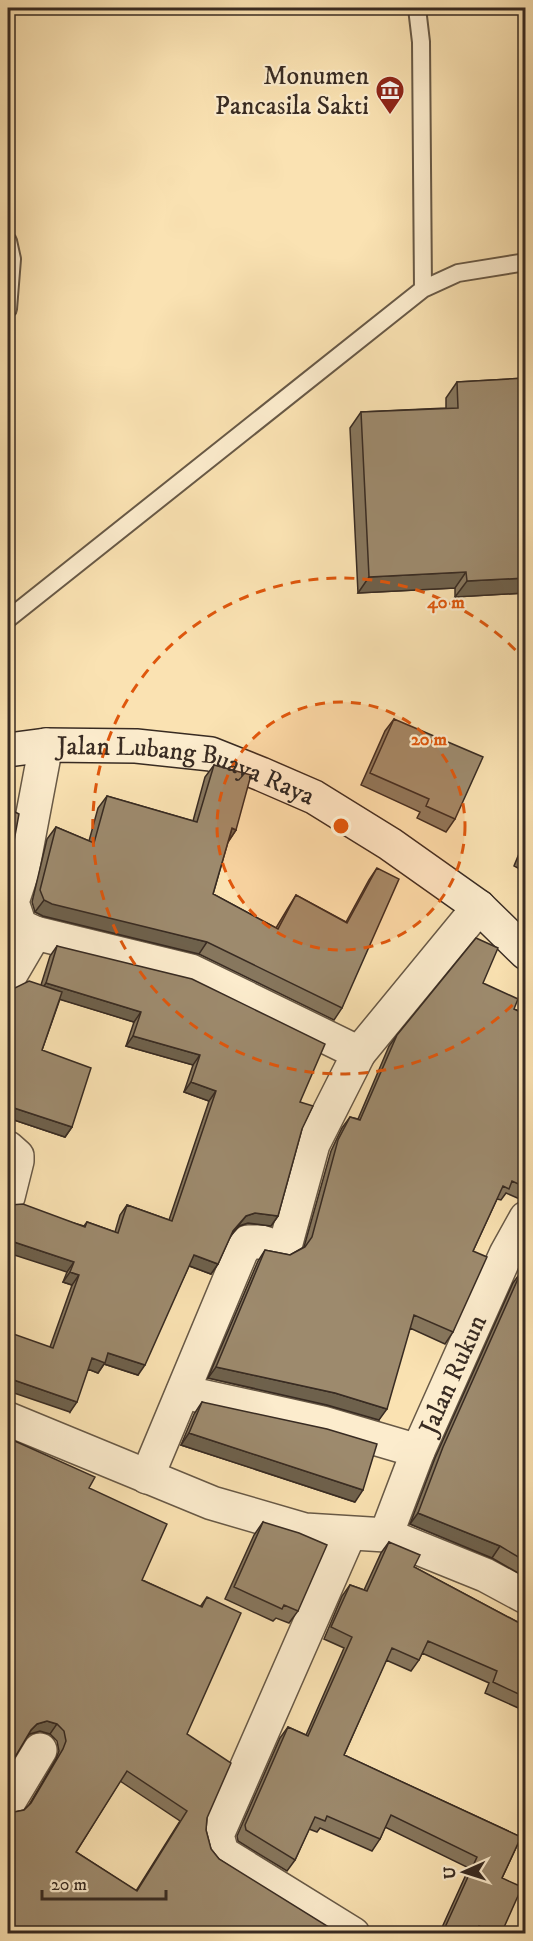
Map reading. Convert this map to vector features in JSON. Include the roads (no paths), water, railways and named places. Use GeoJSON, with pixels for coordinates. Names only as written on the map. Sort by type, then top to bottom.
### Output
{"type":"FeatureCollection","features":[{"type":"Feature","properties":{"kind":"street","name":"Jalan Lubang Buaya Raya"},"geometry":{"type":"LineString","coordinates":[[8,750],[46,745],[136,746],[211,754],[314,797],[390,844],[479,907],[525,953]]}},
{"type":"Feature","properties":{"kind":"street"},"geometry":{"type":"LineString","coordinates":[[46,745],[22,872],[12,902],[20,926],[34,933],[190,971],[359,1053]]}},
{"type":"Feature","properties":{"kind":"street"},"geometry":{"type":"LineString","coordinates":[[147,1477],[241,1252],[248,1242],[261,1242],[279,1248],[286,1243],[313,1144],[359,1053],[479,907]]}},
{"type":"Feature","properties":{"kind":"street"},"geometry":{"type":"LineString","coordinates":[[8,979],[34,933]]}},
{"type":"Feature","properties":{"kind":"street"},"geometry":{"type":"LineString","coordinates":[[8,1148],[17,1156],[17,1161],[8,1197]]}},
{"type":"Feature","properties":{"kind":"street","name":"Jalan Rukun"},"geometry":{"type":"LineString","coordinates":[[386,1535],[418,1451],[506,1254],[525,1218]]}},
{"type":"Feature","properties":{"kind":"street"},"geometry":{"type":"LineString","coordinates":[[183,1392],[323,1423],[418,1451]]}},
{"type":"Feature","properties":{"kind":"street"},"geometry":{"type":"LineString","coordinates":[[8,1419],[212,1503],[305,1530],[386,1535],[485,1575],[525,1598]]}},
{"type":"Feature","properties":{"kind":"street"},"geometry":{"type":"LineString","coordinates":[[348,1534],[217,1835],[222,1853],[352,1934]]}},
{"type":"Feature","properties":{"kind":"street"},"geometry":{"type":"LineString","coordinates":[[8,1803],[40,1750]]}},
{"type":"Feature","properties":{"kind":"lane"},"geometry":{"type":"LineString","coordinates":[[417,8],[421,42],[423,289]]}},
{"type":"Feature","properties":{"kind":"lane"},"geometry":{"type":"LineString","coordinates":[[8,241],[12,259],[8,309]]}},
{"type":"Feature","properties":{"kind":"lane"},"geometry":{"type":"LineString","coordinates":[[8,619],[423,289],[458,273],[525,262]]}},
{"type":"Feature","properties":{"kind":"place","name":"Monumen Pancasila Sakti"},"geometry":{"type":"Point","coordinates":[390,116]}}]}
